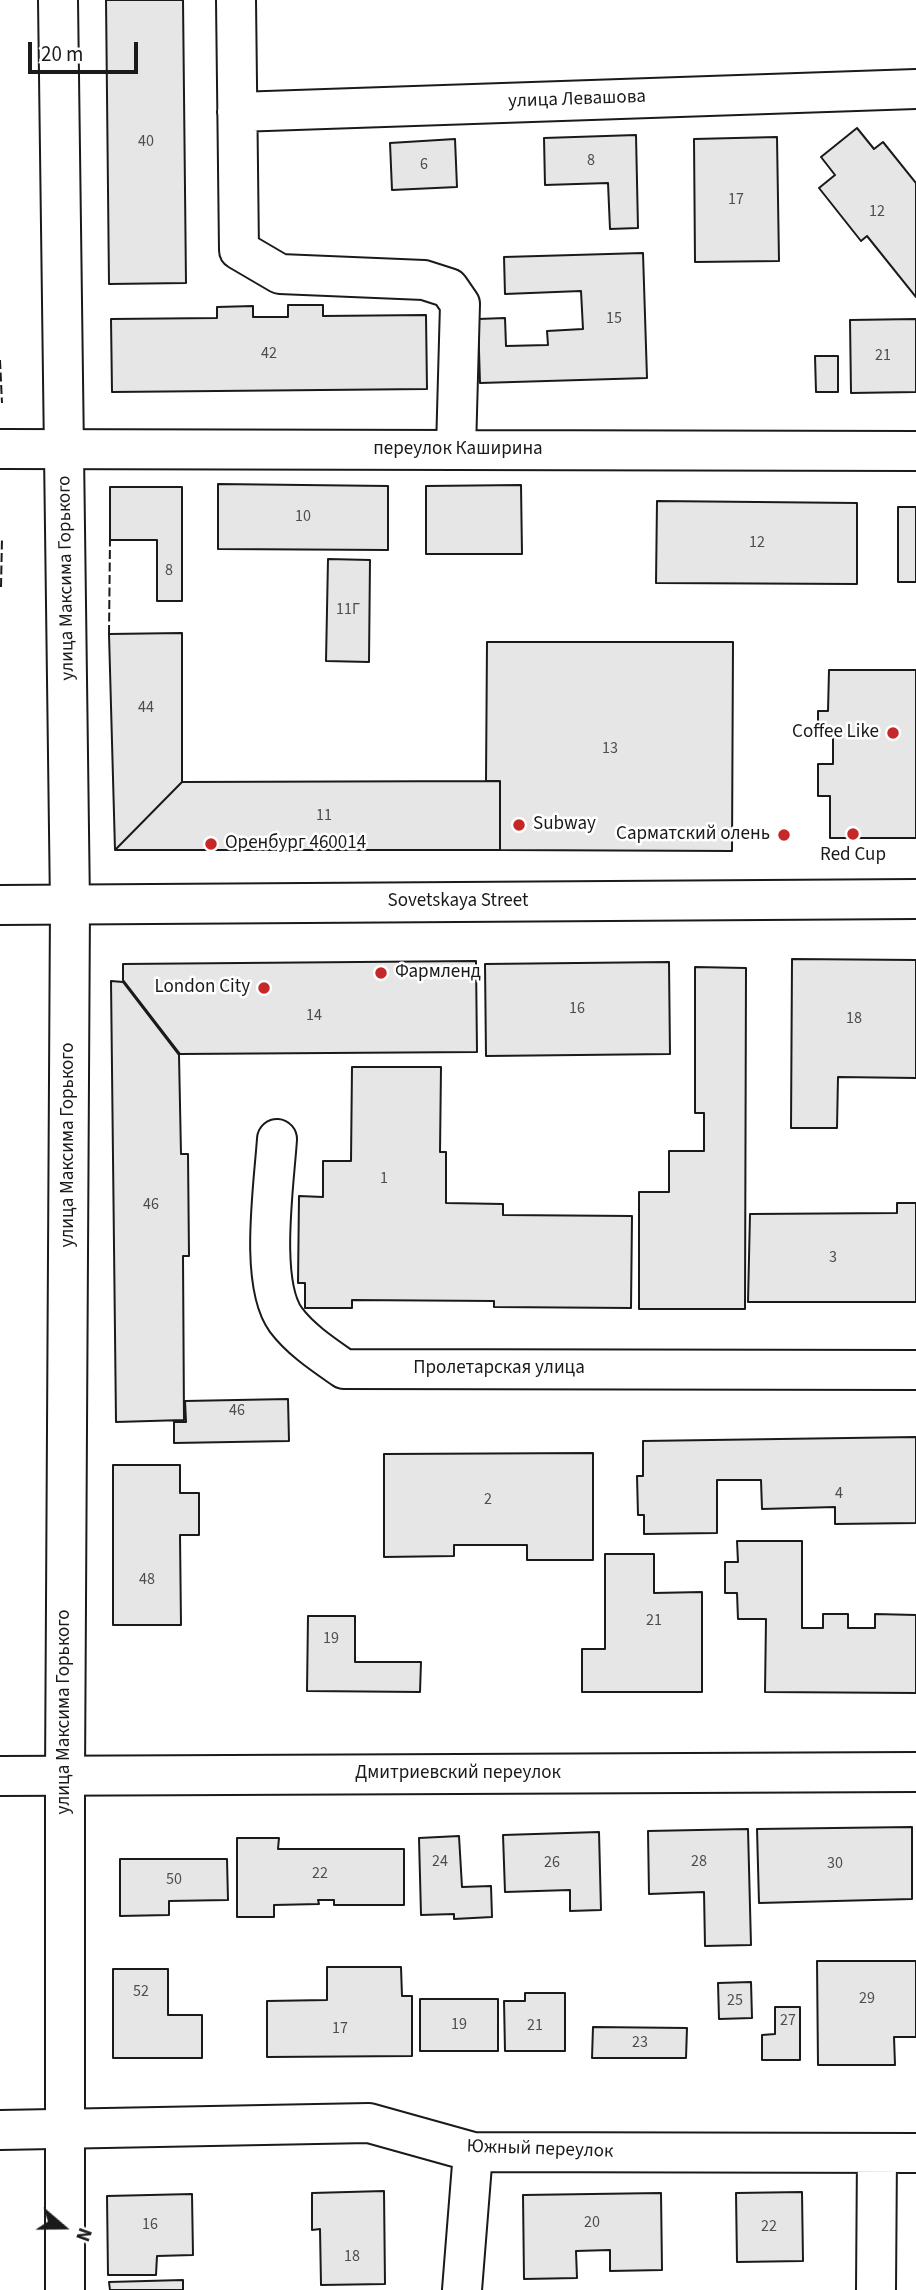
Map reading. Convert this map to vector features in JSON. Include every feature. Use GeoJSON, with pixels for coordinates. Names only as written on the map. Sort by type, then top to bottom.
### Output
{"type":"FeatureCollection","features":[{"type":"Feature","properties":{"kind":"street","name":"улица Максима Горького"},"geometry":{"type":"LineString","coordinates":[[58,0],[70,905],[65,2290]]}},
{"type":"Feature","properties":{"kind":"street"},"geometry":{"type":"LineString","coordinates":[[236,0],[239,250],[280,274],[424,280],[449,288],[460,304],[456,449]]}},
{"type":"Feature","properties":{"kind":"street","name":"улица Левашова"},"geometry":{"type":"LineString","coordinates":[[237,111],[916,89]]}},
{"type":"Feature","properties":{"kind":"street","name":"переулок Каширина"},"geometry":{"type":"LineString","coordinates":[[0,449],[916,451]]}},
{"type":"Feature","properties":{"kind":"street","name":"Sovetskaya Street"},"geometry":{"type":"LineString","coordinates":[[0,905],[916,899]]}},
{"type":"Feature","properties":{"kind":"street","name":"Пролетарская улица"},"geometry":{"type":"LineString","coordinates":[[277,1139],[270,1277],[285,1319],[318,1351],[344,1369],[916,1370]]}},
{"type":"Feature","properties":{"kind":"street","name":"Дмитриевский переулок"},"geometry":{"type":"LineString","coordinates":[[0,1776],[916,1772]]}},
{"type":"Feature","properties":{"kind":"street","name":"Южный переулок"},"geometry":{"type":"LineString","coordinates":[[0,2130],[369,2123],[473,2152],[916,2153]]}},
{"type":"Feature","properties":{"kind":"street"},"geometry":{"type":"LineString","coordinates":[[462,2290],[473,2152]]}},
{"type":"Feature","properties":{"kind":"street"},"geometry":{"type":"LineString","coordinates":[[876,2290],[877,2154]]}},
{"type":"Feature","properties":{"kind":"building"},"geometry":{"type":"Polygon","coordinates":[[[106,0],[183,0],[186,283],[109,284],[106,0]]]}},
{"type":"Feature","properties":{"kind":"building"},"geometry":{"type":"Polygon","coordinates":[[[857,128],[874,149],[883,142],[916,183],[916,297],[867,236],[861,241],[819,188],[835,175],[821,157],[857,128]]]}},
{"type":"Feature","properties":{"kind":"building"},"geometry":{"type":"Polygon","coordinates":[[[636,135],[638,228],[610,229],[608,183],[545,185],[544,138],[636,135]]]}},
{"type":"Feature","properties":{"kind":"building"},"geometry":{"type":"Polygon","coordinates":[[[777,137],[779,261],[695,262],[694,139],[777,137]]]}},
{"type":"Feature","properties":{"kind":"building"},"geometry":{"type":"Polygon","coordinates":[[[455,139],[457,187],[392,190],[390,143],[455,139]]]}},
{"type":"Feature","properties":{"kind":"building"},"geometry":{"type":"Polygon","coordinates":[[[643,253],[647,378],[480,383],[478,319],[505,318],[506,346],[548,345],[547,331],[583,329],[581,291],[505,294],[504,257],[643,253]]]}},
{"type":"Feature","properties":{"kind":"building"},"geometry":{"type":"Polygon","coordinates":[[[288,305],[323,305],[323,316],[426,315],[427,389],[112,392],[111,319],[217,318],[217,307],[253,306],[253,317],[288,317],[288,305]]]}},
{"type":"Feature","properties":{"kind":"building"},"geometry":{"type":"Polygon","coordinates":[[[916,319],[916,392],[851,393],[850,320],[916,319]]]}},
{"type":"Feature","properties":{"kind":"building"},"geometry":{"type":"Polygon","coordinates":[[[815,356],[838,356],[838,392],[816,392],[815,356]]]}},
{"type":"Feature","properties":{"kind":"building"},"geometry":{"type":"Polygon","coordinates":[[[218,484],[388,486],[388,550],[218,549],[218,484]]]}},
{"type":"Feature","properties":{"kind":"building"},"geometry":{"type":"Polygon","coordinates":[[[521,485],[522,554],[426,554],[426,486],[521,485]]]}},
{"type":"Feature","properties":{"kind":"building"},"geometry":{"type":"Polygon","coordinates":[[[110,487],[182,487],[182,601],[157,601],[157,540],[110,540],[110,487]]]}},
{"type":"Feature","properties":{"kind":"building"},"geometry":{"type":"Polygon","coordinates":[[[657,501],[857,503],[857,584],[656,583],[657,501]]]}},
{"type":"Feature","properties":{"kind":"building"},"geometry":{"type":"Polygon","coordinates":[[[898,507],[916,507],[916,582],[898,582],[898,507]]]}},
{"type":"Feature","properties":{"kind":"building"},"geometry":{"type":"Polygon","coordinates":[[[328,559],[370,560],[369,662],[326,661],[328,559]]]}},
{"type":"Feature","properties":{"kind":"building"},"geometry":{"type":"Polygon","coordinates":[[[182,633],[182,782],[115,850],[109,634],[182,633]]]}},
{"type":"Feature","properties":{"kind":"building"},"geometry":{"type":"Polygon","coordinates":[[[487,642],[733,642],[732,851],[500,850],[500,781],[486,781],[487,642]]]}},
{"type":"Feature","properties":{"kind":"building"},"geometry":{"type":"Polygon","coordinates":[[[829,670],[916,670],[916,838],[830,838],[830,796],[818,796],[818,764],[833,764],[833,736],[818,736],[818,711],[828,711],[829,670]]]}},
{"type":"Feature","properties":{"kind":"building"},"geometry":{"type":"Polygon","coordinates":[[[500,781],[500,850],[115,850],[182,782],[500,781]]]}},
{"type":"Feature","properties":{"kind":"building"},"geometry":{"type":"Polygon","coordinates":[[[792,959],[916,960],[916,1078],[838,1077],[837,1128],[791,1128],[792,959]]]}},
{"type":"Feature","properties":{"kind":"building"},"geometry":{"type":"Polygon","coordinates":[[[476,961],[477,1052],[180,1054],[123,980],[123,964],[476,961]]]}},
{"type":"Feature","properties":{"kind":"building"},"geometry":{"type":"Polygon","coordinates":[[[669,962],[670,1054],[486,1056],[485,964],[669,962]]]}},
{"type":"Feature","properties":{"kind":"building"},"geometry":{"type":"Polygon","coordinates":[[[695,967],[746,968],[745,1309],[639,1309],[639,1192],[669,1192],[669,1151],[704,1151],[704,1113],[695,1113],[695,967]]]}},
{"type":"Feature","properties":{"kind":"building"},"geometry":{"type":"Polygon","coordinates":[[[111,981],[123,982],[179,1055],[181,1154],[188,1154],[189,1256],[183,1256],[184,1420],[116,1422],[111,981]]]}},
{"type":"Feature","properties":{"kind":"building"},"geometry":{"type":"Polygon","coordinates":[[[352,1067],[441,1067],[440,1152],[446,1152],[446,1203],[503,1204],[503,1215],[632,1216],[631,1308],[494,1307],[494,1301],[352,1300],[352,1308],[305,1308],[305,1283],[298,1283],[299,1196],[323,1197],[323,1161],[351,1161],[352,1067]]]}},
{"type":"Feature","properties":{"kind":"building"},"geometry":{"type":"Polygon","coordinates":[[[897,1203],[916,1203],[916,1302],[748,1302],[750,1214],[897,1213],[897,1203]]]}},
{"type":"Feature","properties":{"kind":"building"},"geometry":{"type":"Polygon","coordinates":[[[288,1399],[289,1441],[174,1443],[174,1422],[186,1422],[185,1401],[288,1399]]]}},
{"type":"Feature","properties":{"kind":"building"},"geometry":{"type":"Polygon","coordinates":[[[916,1437],[916,1523],[835,1524],[835,1507],[762,1509],[761,1480],[717,1480],[717,1533],[644,1534],[644,1515],[638,1515],[637,1476],[643,1476],[643,1441],[916,1437]]]}},
{"type":"Feature","properties":{"kind":"building"},"geometry":{"type":"Polygon","coordinates":[[[593,1453],[593,1560],[527,1560],[527,1545],[454,1545],[454,1556],[384,1557],[384,1454],[593,1453]]]}},
{"type":"Feature","properties":{"kind":"building"},"geometry":{"type":"Polygon","coordinates":[[[113,1465],[180,1465],[180,1493],[199,1493],[199,1535],[180,1535],[181,1625],[113,1625],[113,1465]]]}},
{"type":"Feature","properties":{"kind":"building"},"geometry":{"type":"Polygon","coordinates":[[[737,1541],[802,1541],[802,1628],[823,1628],[823,1614],[848,1614],[848,1628],[875,1628],[875,1614],[916,1615],[916,1693],[765,1692],[766,1619],[738,1619],[737,1593],[725,1593],[725,1562],[738,1562],[737,1541]]]}},
{"type":"Feature","properties":{"kind":"building"},"geometry":{"type":"Polygon","coordinates":[[[605,1554],[654,1554],[654,1593],[702,1592],[702,1692],[582,1692],[582,1649],[605,1649],[605,1554]]]}},
{"type":"Feature","properties":{"kind":"building"},"geometry":{"type":"Polygon","coordinates":[[[308,1616],[355,1616],[355,1662],[421,1662],[420,1692],[307,1691],[308,1616]]]}},
{"type":"Feature","properties":{"kind":"building"},"geometry":{"type":"Polygon","coordinates":[[[912,1827],[912,1899],[759,1903],[757,1829],[912,1827]]]}},
{"type":"Feature","properties":{"kind":"building"},"geometry":{"type":"Polygon","coordinates":[[[748,1829],[751,1945],[705,1946],[704,1892],[649,1894],[648,1831],[748,1829]]]}},
{"type":"Feature","properties":{"kind":"building"},"geometry":{"type":"Polygon","coordinates":[[[599,1832],[601,1910],[570,1911],[570,1890],[505,1892],[503,1835],[599,1832]]]}},
{"type":"Feature","properties":{"kind":"building"},"geometry":{"type":"Polygon","coordinates":[[[459,1836],[462,1887],[491,1886],[492,1917],[454,1919],[454,1914],[421,1915],[419,1838],[459,1836]]]}},
{"type":"Feature","properties":{"kind":"building"},"geometry":{"type":"Polygon","coordinates":[[[237,1838],[279,1838],[278,1849],[404,1849],[404,1905],[334,1905],[334,1900],[318,1900],[319,1904],[274,1905],[274,1917],[237,1917],[237,1838]]]}},
{"type":"Feature","properties":{"kind":"building"},"geometry":{"type":"Polygon","coordinates":[[[120,1859],[227,1859],[228,1900],[169,1901],[169,1915],[120,1916],[120,1859]]]}},
{"type":"Feature","properties":{"kind":"building"},"geometry":{"type":"Polygon","coordinates":[[[817,1961],[916,1961],[916,2037],[894,2037],[895,2065],[818,2065],[817,1961]]]}},
{"type":"Feature","properties":{"kind":"building"},"geometry":{"type":"Polygon","coordinates":[[[327,1967],[401,1967],[402,1996],[412,1996],[412,2056],[267,2057],[267,2001],[327,2000],[327,1967]]]}},
{"type":"Feature","properties":{"kind":"building"},"geometry":{"type":"Polygon","coordinates":[[[113,1969],[168,1969],[168,2015],[202,2015],[202,2058],[113,2058],[113,1969]]]}},
{"type":"Feature","properties":{"kind":"building"},"geometry":{"type":"Polygon","coordinates":[[[751,1982],[752,2018],[719,2019],[718,1983],[751,1982]]]}},
{"type":"Feature","properties":{"kind":"building"},"geometry":{"type":"Polygon","coordinates":[[[525,1993],[565,1993],[565,2051],[505,2051],[504,2001],[525,2001],[525,1993]]]}},
{"type":"Feature","properties":{"kind":"building"},"geometry":{"type":"Polygon","coordinates":[[[420,1999],[498,1999],[498,2051],[420,2051],[420,1999]]]}},
{"type":"Feature","properties":{"kind":"building"},"geometry":{"type":"Polygon","coordinates":[[[775,2007],[800,2007],[800,2060],[762,2060],[762,2035],[775,2034],[775,2007]]]}},
{"type":"Feature","properties":{"kind":"building"},"geometry":{"type":"Polygon","coordinates":[[[593,2027],[687,2028],[686,2058],[592,2058],[593,2027]]]}},
{"type":"Feature","properties":{"kind":"building"},"geometry":{"type":"Polygon","coordinates":[[[384,2191],[385,2284],[321,2285],[320,2229],[312,2230],[312,2193],[384,2191]]]}},
{"type":"Feature","properties":{"kind":"building"},"geometry":{"type":"Polygon","coordinates":[[[802,2192],[803,2261],[737,2262],[736,2193],[802,2192]]]}},
{"type":"Feature","properties":{"kind":"building"},"geometry":{"type":"Polygon","coordinates":[[[661,2193],[662,2270],[610,2271],[610,2250],[576,2251],[577,2278],[524,2279],[523,2195],[661,2193]]]}},
{"type":"Feature","properties":{"kind":"building"},"geometry":{"type":"Polygon","coordinates":[[[192,2194],[193,2255],[157,2256],[156,2275],[108,2275],[107,2196],[192,2194]]]}},
{"type":"Feature","properties":{"kind":"building"},"geometry":{"type":"Polygon","coordinates":[[[183,2280],[183,2290],[110,2290],[109,2282],[183,2280]]]}},
{"type":"Feature","properties":{"kind":"fence"},"geometry":{"type":"LineString","coordinates":[[0,360],[2,403]]}},
{"type":"Feature","properties":{"kind":"fence"},"geometry":{"type":"LineString","coordinates":[[1,587],[2,538]]}},
{"type":"Feature","properties":{"kind":"fence"},"geometry":{"type":"LineString","coordinates":[[109,634],[110,540]]}},
{"type":"Feature","properties":{"kind":"place","name":"Coffee Like"},"geometry":{"type":"Point","coordinates":[893,733]}},
{"type":"Feature","properties":{"kind":"place","name":"Subway"},"geometry":{"type":"Point","coordinates":[519,825]}},
{"type":"Feature","properties":{"kind":"place","name":"Red Cup"},"geometry":{"type":"Point","coordinates":[853,834]}},
{"type":"Feature","properties":{"kind":"place","name":"Сарматский олень"},"geometry":{"type":"Point","coordinates":[784,835]}},
{"type":"Feature","properties":{"kind":"place","name":"Оренбург 460014"},"geometry":{"type":"Point","coordinates":[211,844]}},
{"type":"Feature","properties":{"kind":"place","name":"Фармленд"},"geometry":{"type":"Point","coordinates":[381,973]}},
{"type":"Feature","properties":{"kind":"place","name":"London City"},"geometry":{"type":"Point","coordinates":[264,988]}}]}
